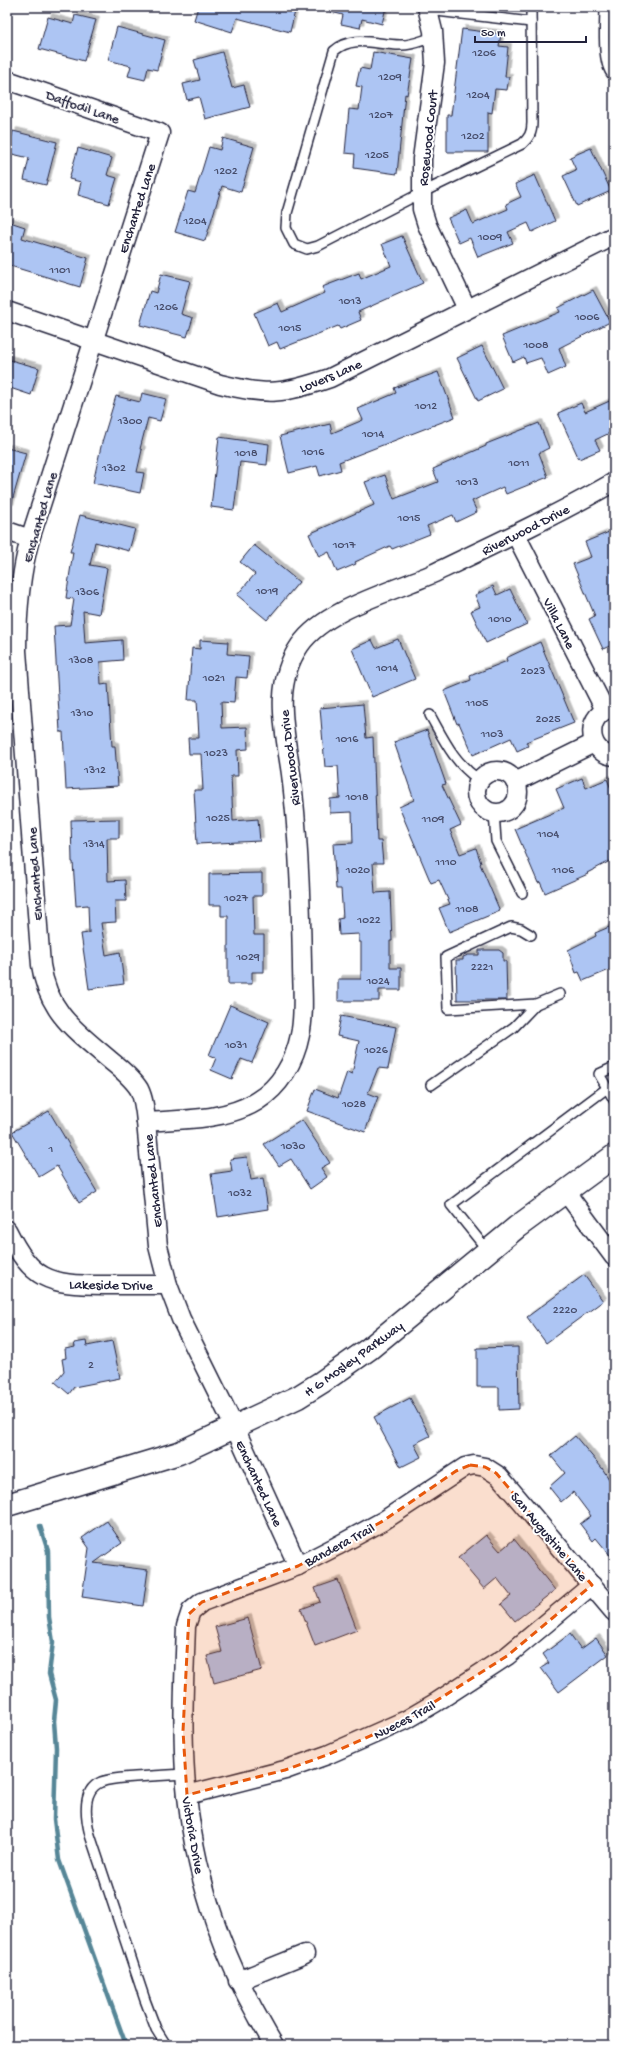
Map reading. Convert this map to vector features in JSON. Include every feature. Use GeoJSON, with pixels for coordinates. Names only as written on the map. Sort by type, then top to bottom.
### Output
{"type":"FeatureCollection","features":[{"type":"Feature","properties":{"kind":"main road","name":"H G Mosley Parkway"},"geometry":{"type":"LineString","coordinates":[[7,1504],[179,1453],[235,1428],[298,1397],[340,1371],[389,1333],[488,1251],[565,1191],[614,1156]]}},
{"type":"Feature","properties":{"kind":"street","name":"Rosewood Court"},"geometry":{"type":"LineString","coordinates":[[428,9],[434,37],[435,63],[422,159],[422,209],[427,225],[467,309]]}},
{"type":"Feature","properties":{"kind":"street","name":"Daffodil Lane"},"geometry":{"type":"LineString","coordinates":[[7,80],[160,133]]}},
{"type":"Feature","properties":{"kind":"street","name":"Enchanted Lane"},"geometry":{"type":"LineString","coordinates":[[160,133],[30,539],[21,586],[17,618],[15,733],[41,964],[46,987],[54,1006],[68,1024],[126,1073],[134,1082],[142,1098],[146,1122],[158,1246],[168,1285],[181,1319],[235,1428],[298,1566]]}},
{"type":"Feature","properties":{"kind":"street","name":"Lovers Lane"},"geometry":{"type":"LineString","coordinates":[[7,311],[220,384],[246,391],[273,393],[289,391],[330,378],[614,236]]}},
{"type":"Feature","properties":{"kind":"street","name":"Riverwood Drive"},"geometry":{"type":"LineString","coordinates":[[146,1122],[214,1116],[229,1113],[251,1105],[277,1084],[296,1053],[302,1024],[301,914],[296,819],[282,700],[288,667],[300,644],[318,626],[339,613],[424,578],[516,535],[614,482]]}},
{"type":"Feature","properties":{"kind":"street"},"geometry":{"type":"LineString","coordinates":[[7,531],[30,539]]}},
{"type":"Feature","properties":{"kind":"street","name":"Villa Lane"},"geometry":{"type":"LineString","coordinates":[[516,535],[609,709]]}},
{"type":"Feature","properties":{"kind":"street"},"geometry":{"type":"LineString","coordinates":[[609,709],[594,721],[592,736],[594,743],[605,754],[614,756]]}},
{"type":"Feature","properties":{"kind":"street"},"geometry":{"type":"LineString","coordinates":[[515,782],[594,743]]}},
{"type":"Feature","properties":{"kind":"street"},"geometry":{"type":"LineString","coordinates":[[501,772],[512,777],[515,782],[517,795],[512,806],[506,810],[494,812],[483,807],[477,797],[477,786],[479,780],[489,773],[501,772]]}},
{"type":"Feature","properties":{"kind":"street"},"geometry":{"type":"LineString","coordinates":[[565,1191],[614,1257]]}},
{"type":"Feature","properties":{"kind":"street","name":"Lakeside Drive"},"geometry":{"type":"LineString","coordinates":[[7,1230],[19,1252],[31,1267],[46,1278],[56,1282],[77,1285],[168,1285]]}},
{"type":"Feature","properties":{"kind":"street","name":"Bandera Trail"},"geometry":{"type":"LineString","coordinates":[[191,1611],[202,1602],[298,1566],[383,1521],[461,1468],[470,1465],[481,1466]]}},
{"type":"Feature","properties":{"kind":"street","name":"San Augustine Lane"},"geometry":{"type":"LineString","coordinates":[[481,1466],[489,1468],[499,1476],[614,1612]]}},
{"type":"Feature","properties":{"kind":"street","name":"Nueces Trail"},"geometry":{"type":"LineString","coordinates":[[187,1795],[297,1766],[353,1744],[406,1720],[507,1656],[592,1585]]}},
{"type":"Feature","properties":{"kind":"street","name":"Victoria Drive"},"geometry":{"type":"LineString","coordinates":[[191,1611],[186,1626],[183,1731],[187,1795],[195,1847],[205,1893],[220,1937],[238,1981],[274,2045]]}},
{"type":"Feature","properties":{"kind":"street"},"geometry":{"type":"LineString","coordinates":[[238,1981],[305,1954]]}},
{"type":"Feature","properties":{"kind":"lane"},"geometry":{"type":"LineString","coordinates":[[434,37],[401,46],[353,41],[339,46],[334,50],[289,204],[287,220],[288,234],[294,244],[307,249],[313,248],[522,144],[530,136],[532,123],[532,7]]}},
{"type":"Feature","properties":{"kind":"lane"},"geometry":{"type":"LineString","coordinates":[[605,7],[606,62],[610,73],[614,76]]}},
{"type":"Feature","properties":{"kind":"lane"},"geometry":{"type":"LineString","coordinates":[[428,9],[532,22]]}},
{"type":"Feature","properties":{"kind":"lane"},"geometry":{"type":"LineString","coordinates":[[430,715],[452,754],[466,770],[479,780]]}},
{"type":"Feature","properties":{"kind":"lane"},"geometry":{"type":"LineString","coordinates":[[494,812],[496,841],[522,893]]}},
{"type":"Feature","properties":{"kind":"lane"},"geometry":{"type":"LineString","coordinates":[[531,935],[521,929],[512,927],[446,957],[448,1009],[536,1004],[560,994]]}},
{"type":"Feature","properties":{"kind":"lane"},"geometry":{"type":"LineString","coordinates":[[431,1085],[514,1027],[536,1004]]}},
{"type":"Feature","properties":{"kind":"lane"},"geometry":{"type":"LineString","coordinates":[[614,1067],[599,1074],[606,1089],[614,1100]]}},
{"type":"Feature","properties":{"kind":"lane"},"geometry":{"type":"LineString","coordinates":[[488,1251],[451,1205],[606,1089]]}},
{"type":"Feature","properties":{"kind":"lane"},"geometry":{"type":"LineString","coordinates":[[166,2045],[156,2029],[145,2000],[90,1835],[86,1817],[87,1801],[92,1790],[100,1782],[113,1779],[185,1774]]}},
{"type":"Feature","properties":{"kind":"highlighted area"},"geometry":{"type":"Polygon","coordinates":[[[470,1465],[485,1467],[496,1473],[592,1585],[507,1656],[406,1720],[327,1755],[285,1770],[187,1795],[183,1731],[189,1614],[202,1602],[298,1566],[337,1546],[383,1521],[456,1471],[470,1465]]]}},
{"type":"Feature","properties":{"kind":"building"},"geometry":{"type":"Polygon","coordinates":[[[198,7],[296,7],[290,32],[237,18],[232,32],[194,20],[198,7]]]}},
{"type":"Feature","properties":{"kind":"building"},"geometry":{"type":"Polygon","coordinates":[[[331,7],[386,7],[382,24],[362,19],[360,28],[341,24],[343,15],[331,12],[331,7]]]}},
{"type":"Feature","properties":{"kind":"building"},"geometry":{"type":"Polygon","coordinates":[[[75,15],[96,20],[84,61],[39,49],[48,17],[73,24],[75,15]]]}},
{"type":"Feature","properties":{"kind":"building"},"geometry":{"type":"Polygon","coordinates":[[[117,27],[165,40],[157,70],[148,68],[145,80],[128,76],[131,66],[108,60],[117,27]]]}},
{"type":"Feature","properties":{"kind":"building"},"geometry":{"type":"Polygon","coordinates":[[[462,29],[501,34],[499,46],[508,47],[505,77],[509,77],[507,90],[495,89],[492,113],[488,112],[488,152],[447,152],[447,115],[451,115],[462,29]]]}},
{"type":"Feature","properties":{"kind":"building"},"geometry":{"type":"Polygon","coordinates":[[[222,52],[232,88],[244,85],[250,107],[205,119],[199,97],[187,100],[183,84],[200,80],[194,60],[222,52]]]}},
{"type":"Feature","properties":{"kind":"building"},"geometry":{"type":"Polygon","coordinates":[[[373,52],[413,59],[407,95],[405,94],[397,174],[354,168],[355,154],[345,153],[349,109],[359,110],[362,87],[356,86],[360,68],[370,70],[373,52]]]}},
{"type":"Feature","properties":{"kind":"building"},"geometry":{"type":"Polygon","coordinates":[[[13,131],[57,142],[46,185],[24,180],[29,158],[8,153],[13,131]]]}},
{"type":"Feature","properties":{"kind":"building"},"geometry":{"type":"Polygon","coordinates":[[[223,138],[254,147],[241,192],[222,186],[205,241],[175,232],[188,191],[195,193],[209,147],[220,150],[223,138]]]}},
{"type":"Feature","properties":{"kind":"building"},"geometry":{"type":"Polygon","coordinates":[[[78,148],[112,158],[107,175],[117,178],[109,204],[78,195],[81,182],[69,179],[78,148]]]}},
{"type":"Feature","properties":{"kind":"building"},"geometry":{"type":"Polygon","coordinates":[[[591,148],[611,191],[577,206],[563,176],[576,170],[570,157],[591,148]]]}},
{"type":"Feature","properties":{"kind":"building"},"geometry":{"type":"Polygon","coordinates":[[[535,175],[555,221],[532,232],[528,223],[508,232],[513,243],[478,257],[470,238],[459,243],[448,218],[467,210],[473,224],[508,209],[506,204],[521,197],[515,184],[535,175]]]}},
{"type":"Feature","properties":{"kind":"building"},"geometry":{"type":"Polygon","coordinates":[[[7,221],[25,227],[22,238],[88,258],[80,287],[7,265],[7,221]]]}},
{"type":"Feature","properties":{"kind":"building"},"geometry":{"type":"Polygon","coordinates":[[[402,236],[423,283],[358,312],[361,320],[340,329],[338,326],[280,349],[277,342],[268,346],[254,313],[278,303],[282,312],[325,293],[322,287],[359,273],[361,279],[391,266],[382,244],[402,236]]]}},
{"type":"Feature","properties":{"kind":"building"},"geometry":{"type":"Polygon","coordinates":[[[161,274],[190,281],[181,314],[193,318],[187,337],[140,325],[150,291],[156,293],[161,274]]]}},
{"type":"Feature","properties":{"kind":"building"},"geometry":{"type":"Polygon","coordinates":[[[593,290],[610,322],[559,348],[566,367],[548,375],[541,358],[526,363],[524,357],[513,362],[502,336],[560,312],[558,308],[593,290]]]}},
{"type":"Feature","properties":{"kind":"building"},"geometry":{"type":"Polygon","coordinates":[[[482,346],[503,389],[478,401],[457,358],[482,346]]]}},
{"type":"Feature","properties":{"kind":"building"},"geometry":{"type":"Polygon","coordinates":[[[7,359],[39,368],[31,395],[7,387],[7,359]]]}},
{"type":"Feature","properties":{"kind":"building"},"geometry":{"type":"Polygon","coordinates":[[[438,372],[455,417],[339,462],[341,470],[320,476],[317,466],[289,473],[280,436],[330,424],[332,433],[363,420],[358,409],[396,393],[394,388],[438,372]]]}},
{"type":"Feature","properties":{"kind":"building"},"geometry":{"type":"Polygon","coordinates":[[[142,393],[166,399],[160,421],[148,418],[140,449],[142,450],[137,472],[144,473],[140,493],[93,483],[102,442],[116,396],[140,402],[142,393]]]}},
{"type":"Feature","properties":{"kind":"building"},"geometry":{"type":"Polygon","coordinates":[[[614,399],[614,431],[595,440],[600,450],[579,459],[558,413],[581,403],[585,412],[614,399]]]}},
{"type":"Feature","properties":{"kind":"building"},"geometry":{"type":"Polygon","coordinates":[[[539,423],[549,448],[539,453],[548,477],[506,494],[503,487],[472,501],[477,512],[456,522],[453,515],[427,526],[430,534],[392,549],[390,546],[337,572],[329,552],[319,557],[309,534],[374,505],[365,482],[385,475],[394,499],[438,482],[433,469],[486,446],[486,444],[539,423]]]}},
{"type":"Feature","properties":{"kind":"building"},"geometry":{"type":"Polygon","coordinates":[[[219,437],[269,444],[267,465],[240,462],[234,510],[211,507],[219,437]]]}},
{"type":"Feature","properties":{"kind":"building"},"geometry":{"type":"Polygon","coordinates":[[[7,448],[26,453],[10,508],[7,508],[7,448]]]}},
{"type":"Feature","properties":{"kind":"building"},"geometry":{"type":"Polygon","coordinates":[[[80,515],[135,529],[129,551],[95,542],[90,565],[107,568],[99,614],[83,611],[85,643],[122,640],[123,660],[100,662],[101,685],[108,684],[112,746],[115,746],[118,786],[66,789],[63,732],[60,732],[54,626],[70,625],[74,599],[66,598],[73,552],[70,552],[80,515]]]}},
{"type":"Feature","properties":{"kind":"building"},"geometry":{"type":"Polygon","coordinates":[[[614,530],[614,644],[603,649],[589,619],[595,616],[573,564],[591,557],[585,542],[614,530]]]}},
{"type":"Feature","properties":{"kind":"building"},"geometry":{"type":"Polygon","coordinates":[[[254,545],[299,582],[267,620],[237,595],[255,574],[240,562],[254,545]]]}},
{"type":"Feature","properties":{"kind":"building"},"geometry":{"type":"Polygon","coordinates":[[[493,586],[497,595],[510,589],[527,624],[486,643],[471,611],[480,607],[475,595],[493,586]]]}},
{"type":"Feature","properties":{"kind":"building"},"geometry":{"type":"Polygon","coordinates":[[[398,639],[415,679],[372,697],[352,649],[372,640],[376,648],[398,639]]]}},
{"type":"Feature","properties":{"kind":"building"},"geometry":{"type":"Polygon","coordinates":[[[200,640],[228,642],[227,654],[249,656],[247,678],[236,677],[234,703],[221,702],[222,728],[247,727],[248,749],[237,750],[238,776],[231,776],[233,821],[258,819],[260,841],[197,844],[194,790],[203,790],[201,754],[189,754],[188,738],[199,738],[197,700],[188,700],[192,648],[200,649],[200,640]]]}},
{"type":"Feature","properties":{"kind":"building"},"geometry":{"type":"Polygon","coordinates":[[[540,642],[574,723],[526,742],[528,746],[517,751],[511,738],[473,755],[459,723],[457,724],[444,691],[471,680],[470,676],[507,661],[506,658],[540,642]]]}},
{"type":"Feature","properties":{"kind":"building"},"geometry":{"type":"Polygon","coordinates":[[[363,704],[366,738],[373,737],[377,841],[381,841],[383,863],[373,863],[375,893],[390,892],[392,941],[390,941],[390,968],[401,968],[401,990],[379,990],[379,1001],[338,1001],[338,979],[361,979],[361,942],[359,942],[359,934],[339,935],[338,919],[343,918],[341,889],[336,889],[333,844],[353,843],[352,812],[330,813],[330,799],[340,798],[338,766],[325,767],[320,708],[363,704]]]}},
{"type":"Feature","properties":{"kind":"building"},"geometry":{"type":"Polygon","coordinates":[[[427,730],[446,784],[442,785],[461,825],[450,830],[460,854],[476,848],[481,863],[480,864],[500,911],[449,932],[439,908],[450,904],[439,880],[431,883],[399,807],[414,800],[394,742],[427,730]]]}},
{"type":"Feature","properties":{"kind":"building"},"geometry":{"type":"Polygon","coordinates":[[[582,778],[586,788],[607,779],[614,796],[614,859],[587,873],[588,874],[545,893],[540,882],[538,883],[515,829],[564,808],[556,789],[582,778]]]}},
{"type":"Feature","properties":{"kind":"building"},"geometry":{"type":"Polygon","coordinates":[[[119,819],[119,838],[107,838],[108,881],[125,880],[126,901],[115,901],[116,922],[101,923],[106,955],[120,952],[124,984],[89,989],[81,934],[89,933],[88,905],[76,906],[72,862],[71,820],[119,819]]]}},
{"type":"Feature","properties":{"kind":"building"},"geometry":{"type":"Polygon","coordinates":[[[262,873],[262,896],[253,896],[254,935],[264,935],[264,972],[252,972],[252,984],[228,984],[228,916],[221,916],[221,905],[209,905],[209,874],[262,873]]]}},
{"type":"Feature","properties":{"kind":"building"},"geometry":{"type":"Polygon","coordinates":[[[614,925],[614,968],[583,981],[579,972],[576,973],[568,950],[596,936],[595,933],[614,925]]]}},
{"type":"Feature","properties":{"kind":"building"},"geometry":{"type":"Polygon","coordinates":[[[479,950],[499,950],[503,953],[503,961],[506,961],[507,1000],[457,1000],[456,960],[463,960],[463,957],[468,955],[479,955],[479,950]]]}},
{"type":"Feature","properties":{"kind":"building"},"geometry":{"type":"Polygon","coordinates":[[[230,1005],[269,1022],[252,1063],[241,1059],[232,1079],[211,1070],[216,1058],[209,1055],[230,1005]]]}},
{"type":"Feature","properties":{"kind":"building"},"geometry":{"type":"Polygon","coordinates":[[[341,1016],[396,1027],[388,1069],[378,1068],[368,1093],[378,1097],[365,1132],[307,1111],[315,1089],[338,1098],[347,1072],[352,1074],[359,1041],[337,1036],[341,1016]]]}},
{"type":"Feature","properties":{"kind":"building"},"geometry":{"type":"Polygon","coordinates":[[[49,1111],[97,1192],[79,1203],[57,1166],[39,1177],[12,1132],[49,1111]]]}},
{"type":"Feature","properties":{"kind":"building"},"geometry":{"type":"Polygon","coordinates":[[[302,1120],[330,1163],[321,1168],[327,1177],[310,1189],[291,1159],[279,1166],[264,1144],[302,1120]]]}},
{"type":"Feature","properties":{"kind":"building"},"geometry":{"type":"Polygon","coordinates":[[[247,1157],[251,1180],[263,1178],[268,1209],[218,1217],[211,1174],[232,1171],[230,1159],[247,1157]]]}},
{"type":"Feature","properties":{"kind":"building"},"geometry":{"type":"Polygon","coordinates":[[[584,1275],[603,1301],[546,1343],[527,1317],[584,1275]]]}},
{"type":"Feature","properties":{"kind":"building"},"geometry":{"type":"Polygon","coordinates":[[[86,1341],[87,1346],[112,1341],[120,1378],[74,1387],[69,1394],[55,1382],[64,1371],[62,1359],[66,1358],[65,1349],[75,1347],[74,1343],[86,1341]]]}},
{"type":"Feature","properties":{"kind":"building"},"geometry":{"type":"Polygon","coordinates":[[[518,1347],[519,1409],[499,1410],[499,1387],[477,1387],[477,1348],[518,1347]]]}},
{"type":"Feature","properties":{"kind":"building"},"geometry":{"type":"Polygon","coordinates":[[[410,1398],[430,1436],[414,1444],[421,1457],[401,1467],[374,1417],[410,1398]]]}},
{"type":"Feature","properties":{"kind":"building"},"geometry":{"type":"Polygon","coordinates":[[[575,1436],[602,1468],[614,1487],[614,1560],[596,1538],[593,1541],[580,1524],[591,1516],[573,1492],[561,1502],[549,1487],[565,1473],[551,1456],[575,1436]]]}},
{"type":"Feature","properties":{"kind":"building"},"geometry":{"type":"Polygon","coordinates":[[[107,1521],[122,1543],[94,1563],[148,1570],[143,1606],[82,1597],[89,1548],[82,1538],[107,1521]]]}},
{"type":"Feature","properties":{"kind":"building"},"geometry":{"type":"Polygon","coordinates":[[[486,1535],[500,1551],[514,1539],[555,1590],[515,1621],[501,1604],[511,1596],[497,1578],[484,1589],[458,1558],[486,1535]]]}},
{"type":"Feature","properties":{"kind":"building"},"geometry":{"type":"Polygon","coordinates":[[[338,1580],[357,1630],[315,1646],[301,1609],[320,1602],[315,1588],[338,1580]]]}},
{"type":"Feature","properties":{"kind":"building"},"geometry":{"type":"Polygon","coordinates":[[[248,1618],[262,1670],[214,1683],[207,1656],[222,1652],[215,1627],[248,1618]]]}},
{"type":"Feature","properties":{"kind":"building"},"geometry":{"type":"Polygon","coordinates":[[[570,1634],[581,1649],[596,1638],[608,1655],[559,1692],[541,1668],[549,1663],[543,1654],[570,1634]]]}},
{"type":"Feature","properties":{"kind":"waterway"},"geometry":{"type":"LineString","coordinates":[[40,1526],[48,1551],[49,1617],[53,1642],[49,1674],[56,1700],[54,1721],[56,1748],[54,1819],[59,1860],[126,2045]]}}]}
